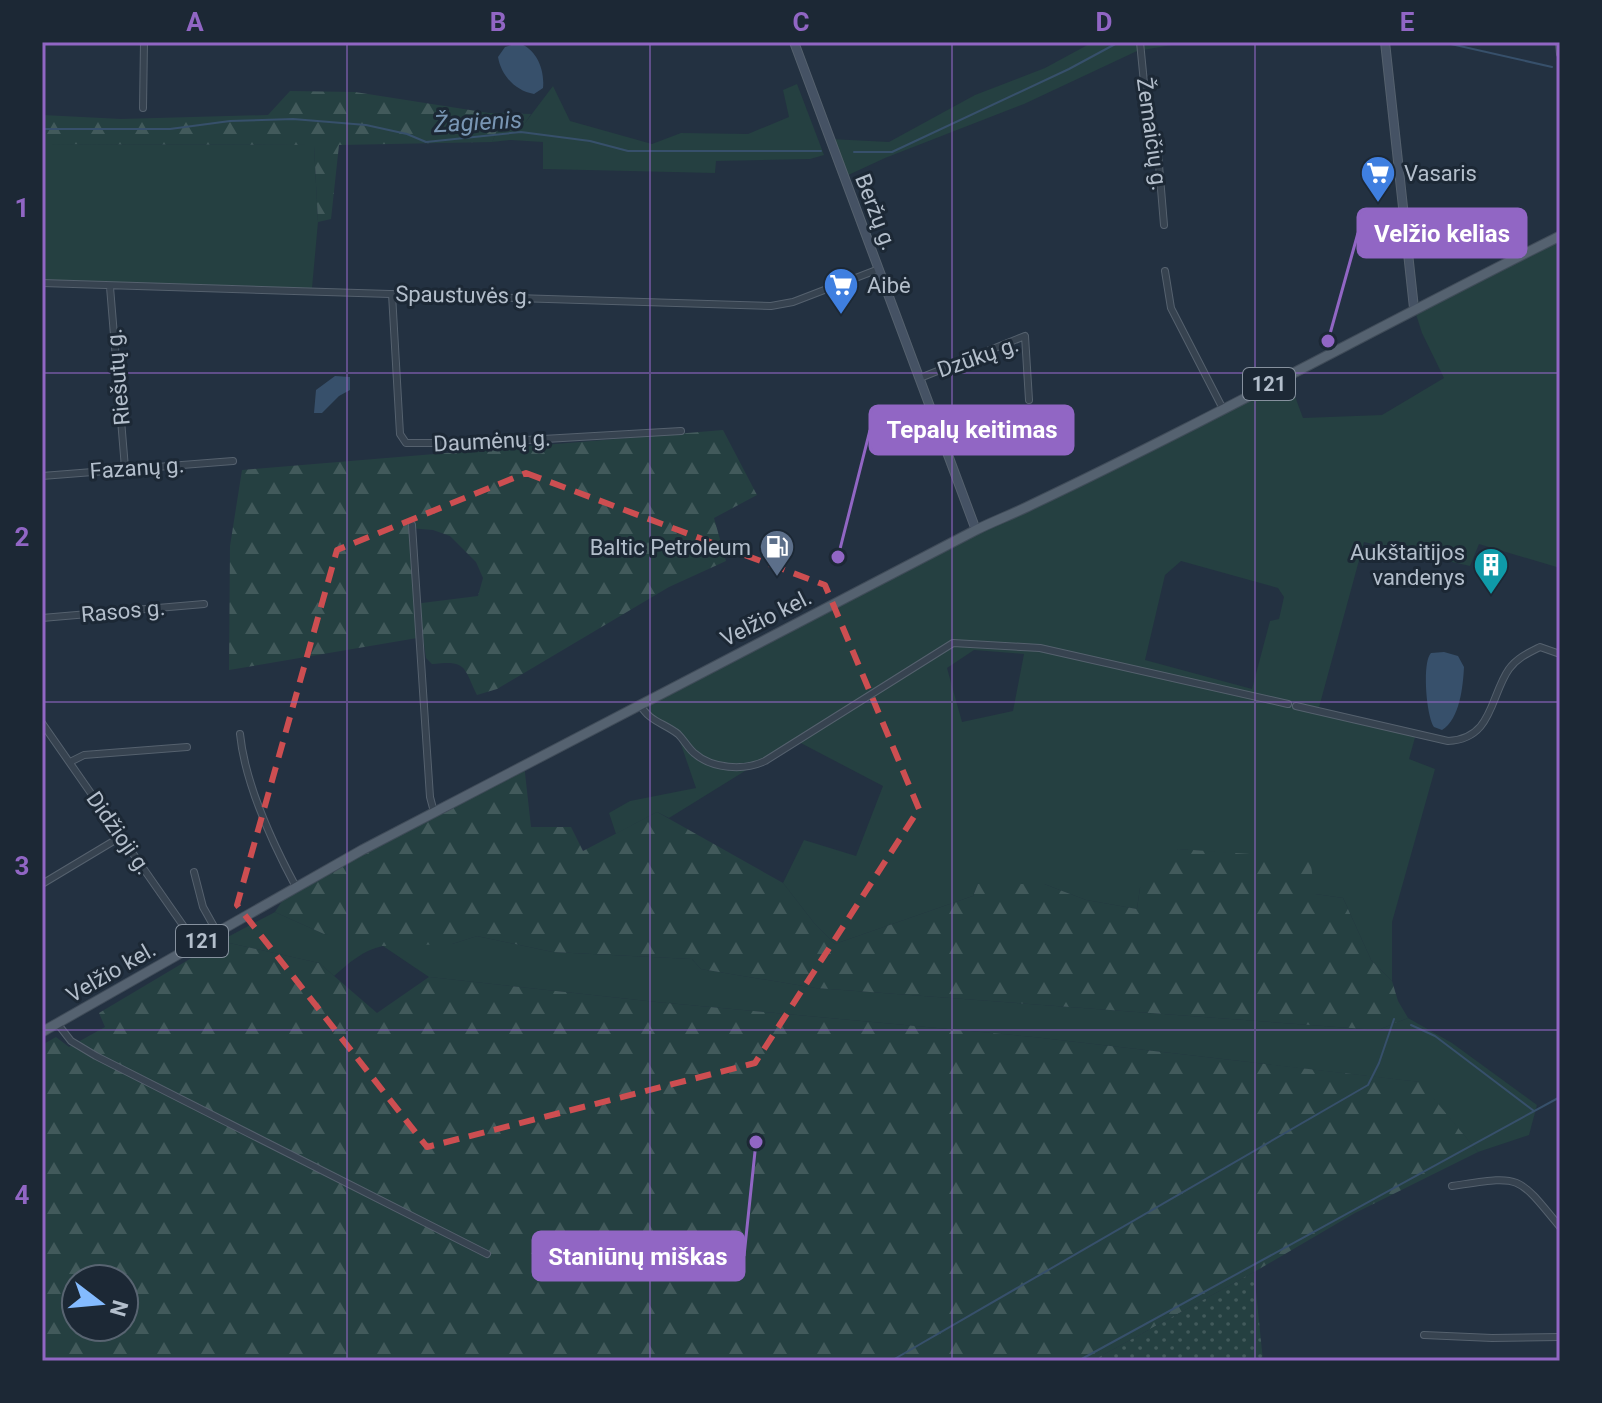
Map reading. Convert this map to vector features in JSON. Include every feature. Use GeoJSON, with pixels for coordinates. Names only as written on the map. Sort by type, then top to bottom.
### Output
{"type":"FeatureCollection","features":[{"type":"Feature","properties":{"kind":"main road","name":"Beržų g."},"geometry":{"type":"LineString","coordinates":[[794,42],[976,530]]}},
{"type":"Feature","properties":{"kind":"main road"},"geometry":{"type":"LineString","coordinates":[[1385,42],[1414,308]]}},
{"type":"Feature","properties":{"kind":"main road","name":"Velžio kel."},"geometry":{"type":"LineString","coordinates":[[42,1032],[434,812],[976,530],[1223,409],[1414,308],[1560,236]]}},
{"type":"Feature","properties":{"kind":"street"},"geometry":{"type":"LineString","coordinates":[[143,108],[144,42]]}},
{"type":"Feature","properties":{"kind":"street","name":"Žemaičių g."},"geometry":{"type":"LineString","coordinates":[[1140,42],[1149,134],[1158,153],[1164,225]]}},
{"type":"Feature","properties":{"kind":"street"},"geometry":{"type":"LineString","coordinates":[[1559,42],[1560,54]]}},
{"type":"Feature","properties":{"kind":"street","name":"Spaustuvės g."},"geometry":{"type":"LineString","coordinates":[[42,283],[771,306],[793,302],[879,269]]}},
{"type":"Feature","properties":{"kind":"street"},"geometry":{"type":"LineString","coordinates":[[1165,271],[1171,308],[1223,409]]}},
{"type":"Feature","properties":{"kind":"street","name":"Riešutų g."},"geometry":{"type":"LineString","coordinates":[[110,287],[125,468]]}},
{"type":"Feature","properties":{"kind":"street","name":"Daumėnų g."},"geometry":{"type":"LineString","coordinates":[[392,294],[400,434],[406,443],[476,443],[681,431]]}},
{"type":"Feature","properties":{"kind":"street","name":"Dzūkų g."},"geometry":{"type":"LineString","coordinates":[[920,378],[1025,336],[1029,400]]}},
{"type":"Feature","properties":{"kind":"street","name":"Fazanų g."},"geometry":{"type":"LineString","coordinates":[[42,476],[233,461]]}},
{"type":"Feature","properties":{"kind":"street"},"geometry":{"type":"LineString","coordinates":[[412,525],[430,797],[434,812]]}},
{"type":"Feature","properties":{"kind":"street","name":"Rasos g."},"geometry":{"type":"LineString","coordinates":[[42,618],[204,604]]}},
{"type":"Feature","properties":{"kind":"street"},"geometry":{"type":"LineString","coordinates":[[640,704],[645,714],[680,736],[697,756],[717,764],[740,767],[765,761],[953,643],[1040,648],[1458,741],[1475,732],[1486,719],[1509,668],[1520,657],[1540,647],[1560,654]]}},
{"type":"Feature","properties":{"kind":"street","name":"Didžioji g."},"geometry":{"type":"LineString","coordinates":[[42,723],[196,944]]}},
{"type":"Feature","properties":{"kind":"street"},"geometry":{"type":"LineString","coordinates":[[240,734],[248,772],[296,887]]}},
{"type":"Feature","properties":{"kind":"street"},"geometry":{"type":"LineString","coordinates":[[70,762],[84,755],[187,747]]}},
{"type":"Feature","properties":{"kind":"street"},"geometry":{"type":"LineString","coordinates":[[42,884],[122,836]]}},
{"type":"Feature","properties":{"kind":"street"},"geometry":{"type":"LineString","coordinates":[[194,872],[203,907],[217,932]]}},
{"type":"Feature","properties":{"kind":"street"},"geometry":{"type":"LineString","coordinates":[[57,1023],[71,1041],[96,1056],[487,1254]]}},
{"type":"Feature","properties":{"kind":"street"},"geometry":{"type":"LineString","coordinates":[[1452,1186],[1497,1180],[1516,1181],[1528,1189],[1560,1227]]}},
{"type":"Feature","properties":{"kind":"street"},"geometry":{"type":"LineString","coordinates":[[1424,1335],[1560,1337]]}},
{"type":"Feature","properties":{"kind":"highlighted area"},"geometry":{"type":"Polygon","coordinates":[[[526,473],[825,585],[919,809],[755,1063],[427,1147],[237,905],[337,550],[526,473]]]}},
{"type":"Feature","properties":{"kind":"green space"},"geometry":{"type":"Polygon","coordinates":[[[1093,42],[1189,42],[1137,51],[1024,104],[844,177],[830,139],[889,142],[975,95],[1045,68],[1093,42]]]}},
{"type":"Feature","properties":{"kind":"green space"},"geometry":{"type":"Polygon","coordinates":[[[797,84],[824,155],[810,159],[716,161],[715,173],[543,169],[543,142],[492,142],[499,126],[525,123],[553,86],[570,121],[652,144],[681,133],[748,134],[789,117],[783,90],[797,84]]]}},
{"type":"Feature","properties":{"kind":"green space"},"geometry":{"type":"Polygon","coordinates":[[[290,91],[355,92],[489,113],[531,114],[525,123],[499,126],[492,142],[339,145],[331,219],[318,222],[314,145],[42,144],[42,115],[121,119],[268,115],[290,91]]]}},
{"type":"Feature","properties":{"kind":"green space"},"geometry":{"type":"Polygon","coordinates":[[[42,144],[314,145],[318,222],[312,288],[42,280],[42,144]]]}},
{"type":"Feature","properties":{"kind":"green space"},"geometry":{"type":"Polygon","coordinates":[[[1560,240],[1560,568],[1479,544],[1470,566],[1364,542],[1318,711],[1416,734],[1409,759],[1435,769],[1392,922],[1392,981],[1371,960],[1343,898],[1315,894],[1227,853],[1178,849],[1140,888],[1137,909],[1086,900],[1044,884],[978,884],[973,896],[835,944],[783,883],[804,840],[856,856],[883,786],[795,740],[669,818],[657,812],[616,834],[609,813],[630,801],[696,788],[676,730],[652,717],[648,706],[640,704],[1287,375],[1303,418],[1382,415],[1444,378],[1422,333],[1414,308],[1560,240]],[[1181,561],[1165,575],[1145,660],[1252,689],[1270,621],[1279,619],[1284,597],[1278,588],[1181,561]],[[974,650],[947,668],[962,722],[1013,711],[1024,654],[974,650]]]}},
{"type":"Feature","properties":{"kind":"green space"},"geometry":{"type":"Polygon","coordinates":[[[723,430],[757,495],[714,518],[726,561],[669,587],[497,689],[477,695],[469,677],[458,664],[432,664],[426,658],[423,637],[229,670],[230,546],[242,470],[723,430]],[[409,528],[414,604],[478,596],[483,578],[476,562],[450,536],[433,530],[409,528]]]}},
{"type":"Feature","properties":{"kind":"green space"},"geometry":{"type":"Polygon","coordinates":[[[524,764],[531,827],[571,827],[583,851],[657,812],[783,883],[835,944],[973,896],[978,884],[1044,884],[1086,900],[1137,909],[1140,888],[1148,868],[1178,849],[1310,858],[1315,894],[1343,898],[1371,960],[1392,981],[1398,1001],[1408,1018],[1378,1030],[816,988],[701,969],[692,959],[553,952],[477,936],[452,944],[383,946],[324,934],[275,912],[288,892],[524,764]]]}},
{"type":"Feature","properties":{"kind":"green space"},"geometry":{"type":"Polygon","coordinates":[[[275,912],[324,934],[452,944],[477,936],[553,952],[692,959],[701,969],[816,988],[1378,1030],[1408,1018],[1452,1043],[1537,1105],[1529,1135],[1478,1152],[1419,1082],[1033,1037],[656,1002],[429,977],[383,946],[363,954],[334,976],[319,963],[220,941],[275,912]]]}},
{"type":"Feature","properties":{"kind":"green space"},"geometry":{"type":"Polygon","coordinates":[[[220,941],[319,963],[377,1013],[429,977],[656,1002],[1033,1037],[1420,1082],[1478,1152],[1355,1213],[1092,1361],[42,1361],[42,1045],[56,1037],[69,1047],[105,1027],[99,1013],[220,941]]]}},
{"type":"Feature","properties":{"kind":"green space"},"geometry":{"type":"Polygon","coordinates":[[[1254,1272],[1263,1361],[1092,1361],[1254,1272]]]}},
{"type":"Feature","properties":{"kind":"water"},"geometry":{"type":"Polygon","coordinates":[[[518,43],[530,49],[541,67],[543,88],[534,94],[515,86],[500,64],[498,57],[505,47],[518,43]]]}},
{"type":"Feature","properties":{"kind":"water"},"geometry":{"type":"Polygon","coordinates":[[[335,376],[350,377],[350,390],[322,413],[314,413],[316,390],[335,376]]]}},
{"type":"Feature","properties":{"kind":"water"},"geometry":{"type":"Polygon","coordinates":[[[1444,652],[1458,656],[1464,667],[1457,710],[1442,730],[1434,727],[1431,721],[1426,677],[1431,653],[1444,652]]]}},
{"type":"Feature","properties":{"kind":"waterway","name":"Žagienis"},"geometry":{"type":"LineString","coordinates":[[854,152],[892,152],[1069,69],[1119,42]]}},
{"type":"Feature","properties":{"kind":"waterway","name":"Žagienis"},"geometry":{"type":"LineString","coordinates":[[1442,42],[1552,67]]}},
{"type":"Feature","properties":{"kind":"waterway","name":"Žagienis"},"geometry":{"type":"LineString","coordinates":[[42,129],[170,129],[230,121],[293,119],[366,125],[407,134],[426,142],[521,132],[590,141],[628,151],[821,151]]}},
{"type":"Feature","properties":{"kind":"waterway"},"geometry":{"type":"LineString","coordinates":[[891,1361],[1368,1085],[1394,1019]]}},
{"type":"Feature","properties":{"kind":"waterway"},"geometry":{"type":"LineString","coordinates":[[1411,1025],[1435,1036],[1534,1111]]}},
{"type":"Feature","properties":{"kind":"waterway"},"geometry":{"type":"LineString","coordinates":[[1078,1361],[1560,1097]]}},
{"type":"Feature","properties":{"kind":"place","name":"Vasaris"},"geometry":{"type":"Point","coordinates":[1378,204]}},
{"type":"Feature","properties":{"kind":"place","name":"Aibė"},"geometry":{"type":"Point","coordinates":[841,316]}},
{"type":"Feature","properties":{"kind":"place","name":"Velžio kelias"},"geometry":{"type":"Point","coordinates":[1328,341]}},
{"type":"Feature","properties":{"kind":"place","name":"Tepalų keitimas"},"geometry":{"type":"Point","coordinates":[838,557]}},
{"type":"Feature","properties":{"kind":"place","name":"Baltic Petroleum"},"geometry":{"type":"Point","coordinates":[777,578]}},
{"type":"Feature","properties":{"kind":"place","name":"Aukštaitijos vandenys"},"geometry":{"type":"Point","coordinates":[1491,596]}},
{"type":"Feature","properties":{"kind":"place","name":"Staniūnų miškas"},"geometry":{"type":"Point","coordinates":[756,1142]}}]}
